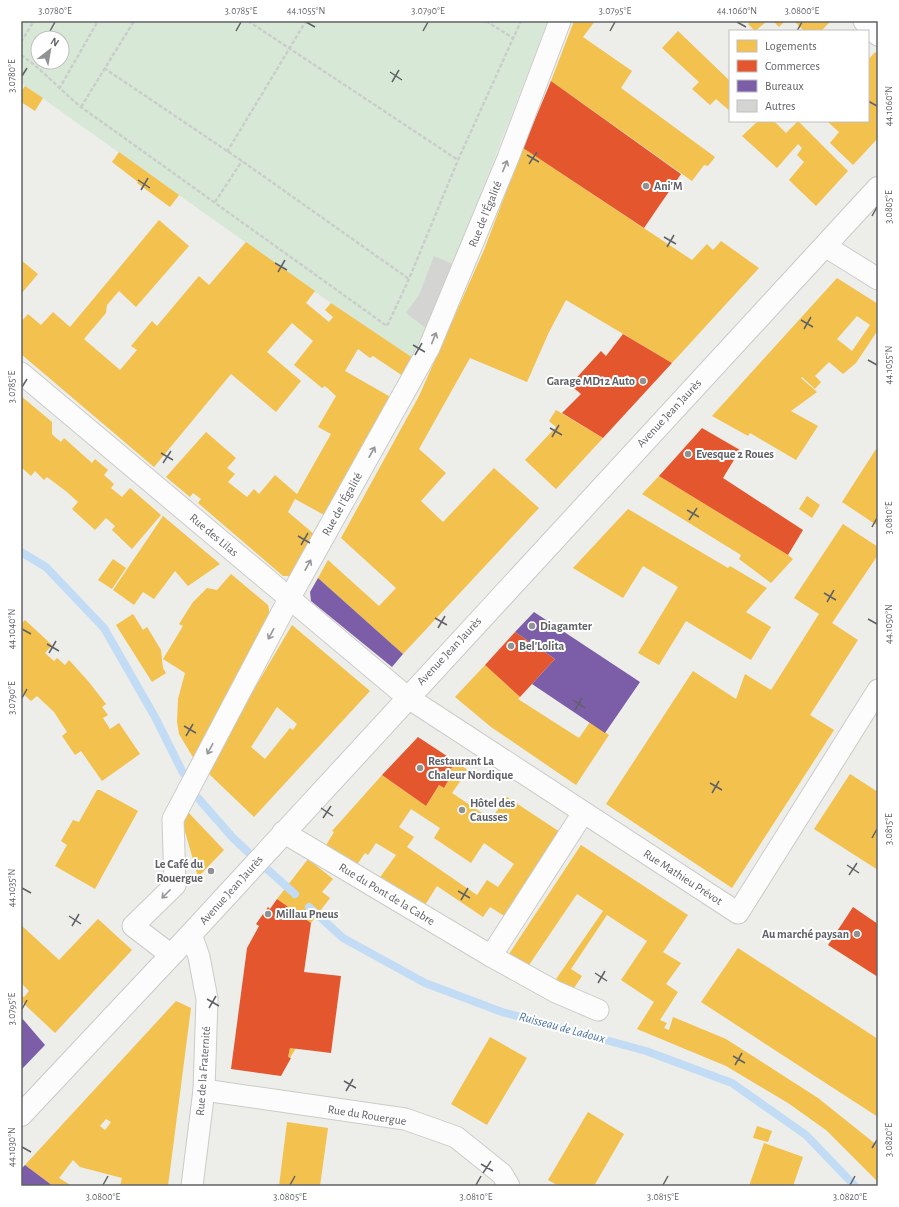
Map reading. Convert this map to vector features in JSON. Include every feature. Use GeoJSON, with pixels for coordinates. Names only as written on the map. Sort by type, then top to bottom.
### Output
{"type":"FeatureCollection","features":[{"type":"Feature","properties":{"kind":"main road","name":"Avenue Jean Jaurès"},"geometry":{"type":"LineString","coordinates":[[21,1115],[191,934],[283,832],[878,188]]}},
{"type":"Feature","properties":{"kind":"street","name":"Rue de l'Égalité"},"geometry":{"type":"LineString","coordinates":[[171,955],[133,926],[175,885],[173,819],[289,599],[430,348],[508,158],[560,21]]}},
{"type":"Feature","properties":{"kind":"street"},"geometry":{"type":"LineString","coordinates":[[864,21],[878,35]]}},
{"type":"Feature","properties":{"kind":"street"},"geometry":{"type":"LineString","coordinates":[[825,246],[878,279]]}},
{"type":"Feature","properties":{"kind":"street","name":"Rue des Lilas"},"geometry":{"type":"LineString","coordinates":[[21,373],[289,599],[408,697]]}},
{"type":"Feature","properties":{"kind":"street","name":"Rue Mathieu Prévot"},"geometry":{"type":"LineString","coordinates":[[408,697],[738,913],[878,690]]}},
{"type":"Feature","properties":{"kind":"street"},"geometry":{"type":"LineString","coordinates":[[491,956],[584,813]]}},
{"type":"Feature","properties":{"kind":"street","name":"Rue du Pont de la Cabre"},"geometry":{"type":"LineString","coordinates":[[283,832],[491,956],[556,992],[598,1010]]}},
{"type":"Feature","properties":{"kind":"street","name":"Rue de la Fraternité"},"geometry":{"type":"LineString","coordinates":[[191,934],[199,957],[207,999],[204,1090],[192,1186]]}},
{"type":"Feature","properties":{"kind":"street","name":"Rue du Rouergue"},"geometry":{"type":"LineString","coordinates":[[204,1090],[405,1120],[456,1137],[502,1174],[508,1186]]}},
{"type":"Feature","properties":{"kind":"path"},"geometry":{"type":"LineString","coordinates":[[21,42],[34,21]]}},
{"type":"Feature","properties":{"kind":"path"},"geometry":{"type":"LineString","coordinates":[[59,89],[98,21]]}},
{"type":"Feature","properties":{"kind":"path"},"geometry":{"type":"LineString","coordinates":[[81,107],[134,21]]}},
{"type":"Feature","properties":{"kind":"path"},"geometry":{"type":"LineString","coordinates":[[248,21],[458,160]]}},
{"type":"Feature","properties":{"kind":"path"},"geometry":{"type":"LineString","coordinates":[[227,152],[288,48],[306,21]]}},
{"type":"Feature","properties":{"kind":"path"},"geometry":{"type":"LineString","coordinates":[[486,21],[513,38]]}},
{"type":"Feature","properties":{"kind":"path"},"geometry":{"type":"LineString","coordinates":[[21,55],[38,66],[59,89],[81,107],[387,326],[409,279],[458,160],[521,21]]}},
{"type":"Feature","properties":{"kind":"path"},"geometry":{"type":"LineString","coordinates":[[104,68],[242,161],[409,279]]}},
{"type":"Feature","properties":{"kind":"path"},"geometry":{"type":"LineString","coordinates":[[214,202],[242,161]]}},
{"type":"Feature","properties":{"kind":"green space"},"geometry":{"type":"Polygon","coordinates":[[[21,21],[548,21],[416,360],[331,303],[21,83],[21,21]]]}},
{"type":"Feature","properties":{"kind":"building: Logements"},"geometry":{"type":"Polygon","coordinates":[[[574,21],[595,21],[583,37],[632,71],[621,88],[715,157],[708,166],[704,165],[692,181],[551,81],[574,21]]]}},
{"type":"Feature","properties":{"kind":"building: Logements"},"geometry":{"type":"Polygon","coordinates":[[[752,21],[766,22],[756,30],[754,30],[748,24],[752,21]]]}},
{"type":"Feature","properties":{"kind":"building: Logements"},"geometry":{"type":"Polygon","coordinates":[[[773,21],[785,21],[779,27],[773,21]]]}},
{"type":"Feature","properties":{"kind":"building: Logements"},"geometry":{"type":"Polygon","coordinates":[[[794,21],[831,21],[822,30],[803,30],[794,21]]]}},
{"type":"Feature","properties":{"kind":"building: Logements"},"geometry":{"type":"Polygon","coordinates":[[[678,31],[729,80],[729,110],[716,99],[710,105],[692,89],[699,82],[662,48],[678,31]]]}},
{"type":"Feature","properties":{"kind":"building: Logements"},"geometry":{"type":"Polygon","coordinates":[[[875,52],[878,54],[878,138],[853,165],[830,143],[839,132],[828,122],[869,122],[869,59],[875,52]]]}},
{"type":"Feature","properties":{"kind":"building: Logements"},"geometry":{"type":"Polygon","coordinates":[[[25,86],[43,98],[35,111],[21,102],[21,92],[25,86]]]}},
{"type":"Feature","properties":{"kind":"building: Logements"},"geometry":{"type":"Polygon","coordinates":[[[757,122],[775,122],[786,133],[797,122],[799,122],[848,171],[816,206],[789,180],[804,162],[797,155],[802,148],[798,144],[777,168],[742,136],[757,122]]]}},
{"type":"Feature","properties":{"kind":"building: Logements"},"geometry":{"type":"Polygon","coordinates":[[[523,148],[692,260],[707,244],[713,250],[721,241],[759,268],[672,363],[566,300],[549,332],[527,382],[470,358],[419,449],[446,473],[421,501],[443,522],[494,468],[539,508],[403,654],[318,578],[328,560],[379,606],[396,588],[341,538],[419,396],[484,250],[523,148]]]}},
{"type":"Feature","properties":{"kind":"building: Logements"},"geometry":{"type":"Polygon","coordinates":[[[119,152],[179,195],[170,207],[137,183],[138,182],[112,162],[119,152]]]}},
{"type":"Feature","properties":{"kind":"building: Logements"},"geometry":{"type":"Polygon","coordinates":[[[159,220],[189,246],[136,307],[119,291],[107,305],[106,313],[84,339],[120,370],[137,350],[131,346],[152,321],[157,326],[199,276],[209,285],[246,242],[315,291],[306,303],[329,322],[333,317],[325,310],[331,303],[416,360],[406,378],[373,356],[370,358],[358,349],[345,371],[394,399],[326,516],[295,499],[288,512],[315,535],[292,576],[283,576],[198,503],[201,499],[193,493],[190,497],[166,477],[206,432],[236,458],[227,468],[235,474],[228,482],[247,497],[254,489],[259,494],[275,475],[297,494],[331,434],[318,427],[336,396],[325,386],[322,388],[294,365],[313,341],[292,323],[267,352],[301,381],[276,412],[231,374],[154,467],[21,354],[21,322],[28,314],[41,325],[53,312],[70,327],[159,220]]]}},
{"type":"Feature","properties":{"kind":"building: Logements"},"geometry":{"type":"Polygon","coordinates":[[[21,260],[38,274],[21,294],[21,260]]]}},
{"type":"Feature","properties":{"kind":"building: Logements"},"geometry":{"type":"Polygon","coordinates":[[[837,278],[878,304],[878,330],[856,363],[843,374],[829,362],[815,376],[821,382],[815,389],[802,377],[801,378],[817,392],[791,411],[818,426],[796,460],[750,433],[748,436],[712,416],[837,278]],[[857,316],[837,339],[852,351],[870,325],[857,316]]]}},
{"type":"Feature","properties":{"kind":"building: Logements"},"geometry":{"type":"Polygon","coordinates":[[[21,396],[52,422],[52,434],[55,437],[61,442],[64,438],[92,463],[95,459],[108,470],[104,475],[114,484],[111,488],[122,497],[130,488],[161,515],[132,549],[112,530],[115,526],[106,518],[95,530],[72,509],[78,502],[67,492],[47,477],[44,480],[35,471],[31,476],[21,467],[21,396]]]}},
{"type":"Feature","properties":{"kind":"building: Logements"},"geometry":{"type":"Polygon","coordinates":[[[556,410],[603,438],[556,489],[525,460],[556,427],[549,421],[556,410]]]}},
{"type":"Feature","properties":{"kind":"building: Logements"},"geometry":{"type":"Polygon","coordinates":[[[878,446],[878,526],[842,502],[878,446]]]}},
{"type":"Feature","properties":{"kind":"building: Logements"},"geometry":{"type":"Polygon","coordinates":[[[659,476],[793,559],[771,583],[739,559],[741,555],[642,494],[659,476]]]}},
{"type":"Feature","properties":{"kind":"building: Logements"},"geometry":{"type":"Polygon","coordinates":[[[807,496],[820,505],[812,518],[799,509],[807,496]]]}},
{"type":"Feature","properties":{"kind":"building: Logements"},"geometry":{"type":"Polygon","coordinates":[[[628,509],[728,568],[730,566],[767,588],[746,612],[771,627],[751,660],[686,621],[659,665],[638,653],[678,587],[643,566],[623,598],[573,568],[628,509]]]}},
{"type":"Feature","properties":{"kind":"building: Logements"},"geometry":{"type":"Polygon","coordinates":[[[163,516],[220,564],[188,586],[175,571],[154,599],[143,592],[134,605],[113,590],[163,516]]]}},
{"type":"Feature","properties":{"kind":"building: Logements"},"geometry":{"type":"Polygon","coordinates":[[[843,524],[878,547],[878,555],[832,623],[858,640],[810,715],[834,730],[732,888],[606,804],[693,671],[736,699],[745,674],[771,690],[819,614],[794,598],[843,524]]]}},
{"type":"Feature","properties":{"kind":"building: Logements"},"geometry":{"type":"Polygon","coordinates":[[[113,559],[126,568],[112,589],[98,580],[113,559]]]}},
{"type":"Feature","properties":{"kind":"building: Logements"},"geometry":{"type":"Polygon","coordinates":[[[231,574],[268,605],[270,616],[194,759],[179,734],[177,722],[178,699],[185,673],[163,659],[183,626],[179,624],[193,602],[207,588],[217,590],[231,574]]]}},
{"type":"Feature","properties":{"kind":"building: Logements"},"geometry":{"type":"Polygon","coordinates":[[[133,614],[143,630],[147,627],[161,650],[163,668],[166,673],[152,682],[116,625],[133,614]]]}},
{"type":"Feature","properties":{"kind":"building: Logements"},"geometry":{"type":"Polygon","coordinates":[[[25,620],[52,645],[45,653],[54,661],[57,658],[65,665],[69,660],[88,681],[106,704],[102,707],[108,715],[103,718],[110,729],[119,723],[140,754],[102,781],[81,751],[75,755],[62,736],[67,732],[54,712],[37,696],[31,701],[21,692],[21,624],[25,620]]]}},
{"type":"Feature","properties":{"kind":"building: Logements"},"geometry":{"type":"Polygon","coordinates":[[[292,625],[370,691],[254,817],[208,773],[240,713],[292,625]],[[277,707],[251,747],[265,759],[290,728],[293,730],[297,724],[277,707]]]}},
{"type":"Feature","properties":{"kind":"building: Logements"},"geometry":{"type":"Polygon","coordinates":[[[485,665],[520,697],[518,699],[579,738],[590,722],[609,735],[576,785],[491,727],[455,697],[485,665]]]}},
{"type":"Feature","properties":{"kind":"building: Logements"},"geometry":{"type":"Polygon","coordinates":[[[456,762],[468,770],[452,793],[491,819],[507,797],[560,832],[506,917],[490,907],[483,917],[437,886],[422,910],[376,883],[396,855],[376,843],[368,855],[365,853],[356,866],[325,847],[334,832],[332,831],[382,775],[426,806],[439,785],[444,788],[448,781],[444,779],[456,762]],[[411,809],[399,827],[414,837],[407,847],[477,895],[487,880],[498,887],[514,864],[484,843],[471,863],[434,838],[440,828],[411,809]]]}},
{"type":"Feature","properties":{"kind":"building: Logements"},"geometry":{"type":"Polygon","coordinates":[[[850,774],[878,792],[878,870],[814,829],[850,774]]]}},
{"type":"Feature","properties":{"kind":"building: Logements"},"geometry":{"type":"Polygon","coordinates":[[[97,790],[100,790],[138,811],[95,889],[55,866],[67,845],[61,841],[73,820],[79,822],[97,790]]]}},
{"type":"Feature","properties":{"kind":"building: Logements"},"geometry":{"type":"Polygon","coordinates":[[[187,811],[224,850],[198,877],[182,821],[187,811]]]}},
{"type":"Feature","properties":{"kind":"building: Logements"},"geometry":{"type":"Polygon","coordinates":[[[581,845],[688,915],[663,952],[681,963],[666,984],[678,992],[660,1020],[667,1023],[664,1028],[669,1030],[673,1017],[726,1039],[818,1098],[878,1146],[878,1182],[826,1130],[788,1103],[726,1066],[637,1029],[654,1002],[621,980],[647,941],[607,915],[571,969],[582,976],[572,991],[554,982],[603,911],[577,894],[527,968],[507,957],[581,845]]]}},
{"type":"Feature","properties":{"kind":"building: Logements"},"geometry":{"type":"Polygon","coordinates":[[[308,859],[333,879],[322,892],[330,898],[311,923],[277,899],[308,859]]]}},
{"type":"Feature","properties":{"kind":"building: Logements"},"geometry":{"type":"Polygon","coordinates":[[[98,919],[132,950],[55,1033],[21,1001],[21,995],[24,997],[29,991],[21,983],[21,925],[59,960],[98,919]]]}},
{"type":"Feature","properties":{"kind":"building: Logements"},"geometry":{"type":"Polygon","coordinates":[[[738,948],[878,1039],[878,1117],[701,1002],[738,948]]]}},
{"type":"Feature","properties":{"kind":"building: Logements"},"geometry":{"type":"Polygon","coordinates":[[[176,1001],[191,1008],[168,1186],[120,1186],[122,1178],[80,1167],[73,1160],[59,1178],[72,1186],[53,1186],[25,1165],[176,1001]],[[106,1119],[100,1126],[105,1130],[111,1122],[106,1119]]]}},
{"type":"Feature","properties":{"kind":"building: Logements"},"geometry":{"type":"Polygon","coordinates":[[[490,1037],[527,1058],[487,1125],[451,1104],[490,1037]]]}},
{"type":"Feature","properties":{"kind":"building: Logements"},"geometry":{"type":"Polygon","coordinates":[[[290,1048],[296,1048],[290,1058],[288,1057],[290,1048]]]}},
{"type":"Feature","properties":{"kind":"building: Logements"},"geometry":{"type":"Polygon","coordinates":[[[588,1112],[624,1134],[594,1186],[559,1186],[548,1180],[588,1112]]]}},
{"type":"Feature","properties":{"kind":"building: Logements"},"geometry":{"type":"Polygon","coordinates":[[[287,1122],[328,1128],[320,1186],[279,1186],[287,1122]]]}},
{"type":"Feature","properties":{"kind":"building: Logements"},"geometry":{"type":"Polygon","coordinates":[[[757,1126],[772,1131],[768,1142],[753,1138],[757,1126]]]}},
{"type":"Feature","properties":{"kind":"building: Logements"},"geometry":{"type":"Polygon","coordinates":[[[764,1143],[803,1157],[793,1186],[749,1186],[764,1143]]]}},
{"type":"Feature","properties":{"kind":"building: Commerces"},"geometry":{"type":"Polygon","coordinates":[[[551,81],[681,174],[644,228],[523,148],[551,81]]]}},
{"type":"Feature","properties":{"kind":"building: Commerces"},"geometry":{"type":"Polygon","coordinates":[[[623,334],[672,363],[603,438],[562,413],[581,394],[570,385],[601,351],[606,356],[623,334]]]}},
{"type":"Feature","properties":{"kind":"building: Commerces"},"geometry":{"type":"Polygon","coordinates":[[[702,428],[740,450],[723,478],[803,530],[788,555],[659,476],[702,428]]]}},
{"type":"Feature","properties":{"kind":"building: Commerces"},"geometry":{"type":"Polygon","coordinates":[[[515,632],[555,659],[520,697],[485,665],[515,632]]]}},
{"type":"Feature","properties":{"kind":"building: Commerces","name":"Restaurant La Chaleur Nordique"},"geometry":{"type":"Polygon","coordinates":[[[418,737],[456,762],[444,779],[448,781],[444,788],[439,785],[426,806],[382,775],[418,737]]]}},
{"type":"Feature","properties":{"kind":"building: Commerces"},"geometry":{"type":"Polygon","coordinates":[[[277,899],[311,923],[304,972],[341,976],[331,1053],[290,1048],[288,1057],[291,1058],[281,1076],[231,1069],[247,948],[259,926],[256,924],[268,907],[270,909],[277,899]]]}},
{"type":"Feature","properties":{"kind":"building: Commerces","name":"Au marché paysan"},"geometry":{"type":"Polygon","coordinates":[[[853,907],[878,924],[878,977],[828,945],[853,907]]]}},
{"type":"Feature","properties":{"kind":"building: Bureaux"},"geometry":{"type":"Polygon","coordinates":[[[318,578],[403,654],[392,667],[311,601],[310,592],[318,578]]]}},
{"type":"Feature","properties":{"kind":"building: Bureaux"},"geometry":{"type":"Polygon","coordinates":[[[534,612],[640,682],[605,733],[532,684],[555,659],[515,632],[534,612]]]}},
{"type":"Feature","properties":{"kind":"building: Bureaux"},"geometry":{"type":"Polygon","coordinates":[[[21,1017],[45,1045],[21,1070],[21,1017]]]}},
{"type":"Feature","properties":{"kind":"building: Bureaux"},"geometry":{"type":"Polygon","coordinates":[[[25,1165],[53,1186],[21,1186],[21,1169],[25,1165]]]}},
{"type":"Feature","properties":{"kind":"building: Autres"},"geometry":{"type":"Polygon","coordinates":[[[434,256],[453,264],[427,329],[406,313],[419,295],[434,256]]]}},
{"type":"Feature","properties":{"kind":"waterway"},"geometry":{"type":"LineString","coordinates":[[21,552],[46,567],[104,628],[155,717],[183,773]]}},
{"type":"Feature","properties":{"kind":"waterway"},"geometry":{"type":"LineString","coordinates":[[198,798],[233,838],[248,852]]}},
{"type":"Feature","properties":{"kind":"waterway","name":"Ruisseau de Ladoux"},"geometry":{"type":"LineString","coordinates":[[267,869],[295,894]]}},
{"type":"Feature","properties":{"kind":"waterway","name":"Ruisseau de Ladoux"},"geometry":{"type":"LineString","coordinates":[[309,907],[343,938],[425,983],[502,1012],[646,1051],[732,1083],[806,1135],[855,1186]]}},
{"type":"Feature","properties":{"kind":"place","name":"Ani'M"},"geometry":{"type":"Point","coordinates":[646,186]}},
{"type":"Feature","properties":{"kind":"place","name":"Garage MD12 Auto"},"geometry":{"type":"Point","coordinates":[643,381]}},
{"type":"Feature","properties":{"kind":"place","name":"Evesque 2 Roues"},"geometry":{"type":"Point","coordinates":[688,454]}},
{"type":"Feature","properties":{"kind":"place","name":"Diagamter"},"geometry":{"type":"Point","coordinates":[532,626]}},
{"type":"Feature","properties":{"kind":"place","name":"Bel'Lolita"},"geometry":{"type":"Point","coordinates":[511,646]}},
{"type":"Feature","properties":{"kind":"place","name":"Restaurant La Chaleur Nordique"},"geometry":{"type":"Point","coordinates":[420,768]}},
{"type":"Feature","properties":{"kind":"place","name":"Hôtel des Causses"},"geometry":{"type":"Point","coordinates":[462,810]}},
{"type":"Feature","properties":{"kind":"place","name":"Le Café du Rouergue"},"geometry":{"type":"Point","coordinates":[211,871]}},
{"type":"Feature","properties":{"kind":"place","name":"Millau Pneus"},"geometry":{"type":"Point","coordinates":[268,914]}},
{"type":"Feature","properties":{"kind":"place","name":"Au marché paysan"},"geometry":{"type":"Point","coordinates":[857,934]}}]}
